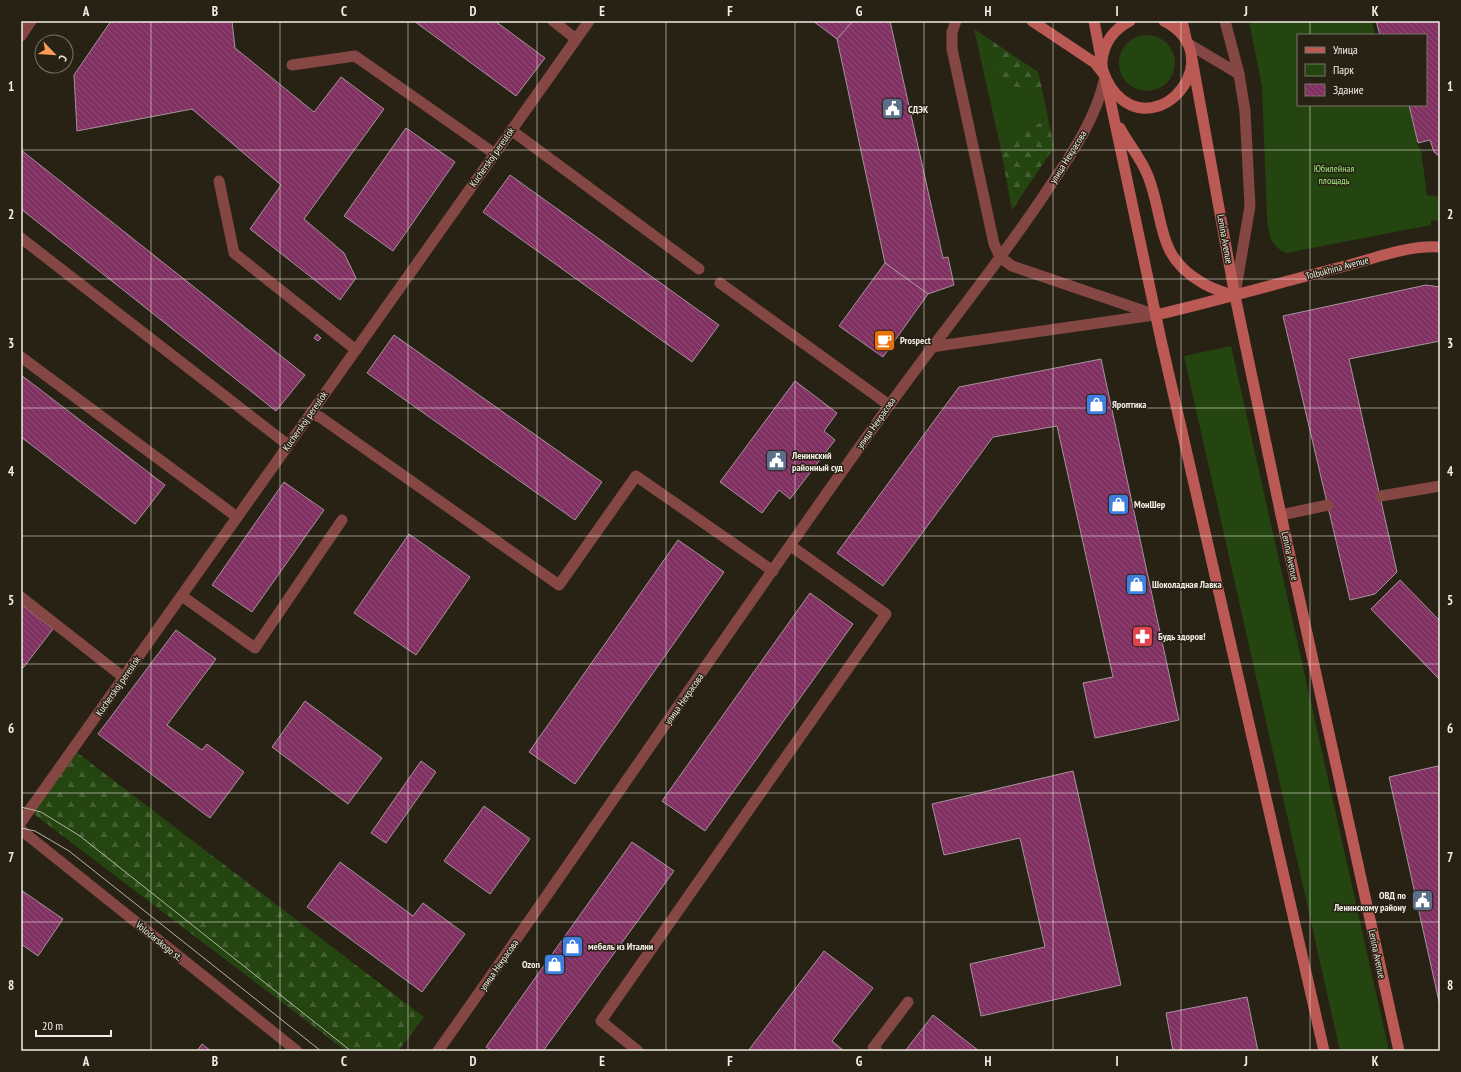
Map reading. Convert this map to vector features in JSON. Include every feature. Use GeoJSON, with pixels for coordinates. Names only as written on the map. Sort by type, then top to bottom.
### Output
{"type":"FeatureCollection","features":[{"type":"Feature","properties":{"kind":"main road"},"geometry":{"type":"LineString","coordinates":[[1032,21],[1094,63],[1105,76],[1111,89],[1121,99],[1134,106],[1148,108],[1162,104],[1175,97],[1185,86],[1191,73],[1192,59],[1182,21]]}},
{"type":"Feature","properties":{"kind":"main road"},"geometry":{"type":"LineString","coordinates":[[1094,21],[1156,315],[1324,1051]]}},
{"type":"Feature","properties":{"kind":"main road"},"geometry":{"type":"LineString","coordinates":[[1102,63],[1104,49],[1110,36],[1120,26],[1130,21]]}},
{"type":"Feature","properties":{"kind":"main road"},"geometry":{"type":"LineString","coordinates":[[1164,21],[1173,26],[1182,34],[1187,43]]}},
{"type":"Feature","properties":{"kind":"main road","name":"Lenina Avenue"},"geometry":{"type":"LineString","coordinates":[[1192,59],[1235,296],[1281,515],[1399,1051]]}},
{"type":"Feature","properties":{"kind":"main road"},"geometry":{"type":"LineString","coordinates":[[1114,119],[1125,138],[1138,154],[1148,176],[1168,251],[1177,264],[1202,283],[1235,296]]}},
{"type":"Feature","properties":{"kind":"main road","name":"Tolbukhina Avenue"},"geometry":{"type":"LineString","coordinates":[[1156,315],[1235,296],[1413,248],[1440,247]]}},
{"type":"Feature","properties":{"kind":"street"},"geometry":{"type":"LineString","coordinates":[[21,36],[31,21]]}},
{"type":"Feature","properties":{"kind":"street"},"geometry":{"type":"LineString","coordinates":[[553,21],[576,39]]}},
{"type":"Feature","properties":{"kind":"street","name":"Kucherskoj pereulok"},"geometry":{"type":"LineString","coordinates":[[21,822],[589,21]]}},
{"type":"Feature","properties":{"kind":"street"},"geometry":{"type":"LineString","coordinates":[[956,21],[952,32],[952,49],[994,244],[1000,257],[1012,266],[1156,315]]}},
{"type":"Feature","properties":{"kind":"street"},"geometry":{"type":"LineString","coordinates":[[1225,21],[1239,74],[1245,111],[1250,206],[1235,296]]}},
{"type":"Feature","properties":{"kind":"street"},"geometry":{"type":"LineString","coordinates":[[1187,43],[1239,74]]}},
{"type":"Feature","properties":{"kind":"street"},"geometry":{"type":"LineString","coordinates":[[292,65],[355,56],[495,154]]}},
{"type":"Feature","properties":{"kind":"street","name":"улица Некрасова"},"geometry":{"type":"LineString","coordinates":[[438,1051],[889,405],[1023,226],[1068,160],[1094,114],[1101,98],[1105,76]]}},
{"type":"Feature","properties":{"kind":"street"},"geometry":{"type":"LineString","coordinates":[[511,130],[699,268]]}},
{"type":"Feature","properties":{"kind":"street"},"geometry":{"type":"LineString","coordinates":[[219,181],[234,253],[356,350]]}},
{"type":"Feature","properties":{"kind":"street"},"geometry":{"type":"LineString","coordinates":[[21,238],[288,445]]}},
{"type":"Feature","properties":{"kind":"street"},"geometry":{"type":"LineString","coordinates":[[720,283],[889,405]]}},
{"type":"Feature","properties":{"kind":"street"},"geometry":{"type":"LineString","coordinates":[[931,347],[1156,315]]}},
{"type":"Feature","properties":{"kind":"street"},"geometry":{"type":"LineString","coordinates":[[21,357],[237,517]]}},
{"type":"Feature","properties":{"kind":"street"},"geometry":{"type":"LineString","coordinates":[[310,414],[320,417],[559,585],[636,476],[773,571]]}},
{"type":"Feature","properties":{"kind":"street"},"geometry":{"type":"LineString","coordinates":[[1381,496],[1440,486]]}},
{"type":"Feature","properties":{"kind":"street"},"geometry":{"type":"LineString","coordinates":[[1281,515],[1328,505]]}},
{"type":"Feature","properties":{"kind":"street"},"geometry":{"type":"LineString","coordinates":[[182,596],[255,648],[342,520]]}},
{"type":"Feature","properties":{"kind":"street"},"geometry":{"type":"LineString","coordinates":[[638,1051],[601,1022],[886,614],[791,546]]}},
{"type":"Feature","properties":{"kind":"street"},"geometry":{"type":"LineString","coordinates":[[21,597],[124,677]]}},
{"type":"Feature","properties":{"kind":"street","name":"Volodarskogo st."},"geometry":{"type":"LineString","coordinates":[[21,830],[297,1051]]}},
{"type":"Feature","properties":{"kind":"street"},"geometry":{"type":"LineString","coordinates":[[877,1051],[872,1048],[908,1002]]}},
{"type":"Feature","properties":{"kind":"green space","name":"Юбилейная площадь"},"geometry":{"type":"Polygon","coordinates":[[[1249,21],[1372,21],[1375,34],[1297,34],[1297,106],[1409,106],[1418,143],[1416,143],[1421,150],[1427,195],[1440,197],[1440,221],[1431,220],[1431,225],[1286,253],[1280,250],[1273,243],[1269,234],[1267,217],[1262,87],[1249,21]]]}},
{"type":"Feature","properties":{"kind":"green space"},"geometry":{"type":"Polygon","coordinates":[[[974,29],[992,41],[1002,87],[1042,89],[1048,118],[1000,145],[974,29]]]}},
{"type":"Feature","properties":{"kind":"green space"},"geometry":{"type":"Polygon","coordinates":[[[1147,35],[1158,37],[1167,43],[1173,52],[1175,63],[1173,74],[1167,83],[1158,89],[1147,91],[1136,89],[1127,83],[1121,74],[1119,63],[1121,52],[1127,43],[1136,37],[1147,35]]]}},
{"type":"Feature","properties":{"kind":"green space"},"geometry":{"type":"Polygon","coordinates":[[[992,41],[1038,72],[1042,89],[1002,87],[992,41]]]}},
{"type":"Feature","properties":{"kind":"green space"},"geometry":{"type":"Polygon","coordinates":[[[1048,118],[1054,147],[1012,210],[1000,145],[1048,118]]]}},
{"type":"Feature","properties":{"kind":"green space"},"geometry":{"type":"Polygon","coordinates":[[[1231,346],[1389,1051],[1340,1051],[1184,356],[1231,346]]]}},
{"type":"Feature","properties":{"kind":"green space"},"geometry":{"type":"Polygon","coordinates":[[[71,748],[424,1017],[398,1051],[346,1051],[26,808],[71,748]]]}},
{"type":"Feature","properties":{"kind":"building"},"geometry":{"type":"Polygon","coordinates":[[[111,21],[232,21],[235,48],[314,112],[341,77],[384,109],[304,219],[344,253],[356,278],[340,300],[250,229],[281,185],[192,109],[77,131],[74,75],[111,21]]]}},
{"type":"Feature","properties":{"kind":"building"},"geometry":{"type":"Polygon","coordinates":[[[414,21],[495,21],[545,58],[516,96],[414,21]]]}},
{"type":"Feature","properties":{"kind":"building"},"geometry":{"type":"Polygon","coordinates":[[[813,21],[853,21],[837,39],[813,21]]]}},
{"type":"Feature","properties":{"kind":"building"},"geometry":{"type":"Polygon","coordinates":[[[853,21],[890,21],[943,258],[948,257],[954,285],[928,294],[885,263],[837,39],[853,21]]]}},
{"type":"Feature","properties":{"kind":"building"},"geometry":{"type":"Polygon","coordinates":[[[1376,21],[1440,21],[1440,157],[1434,152],[1430,140],[1418,143],[1409,106],[1427,106],[1427,34],[1380,34],[1376,21]]]}},
{"type":"Feature","properties":{"kind":"building"},"geometry":{"type":"Polygon","coordinates":[[[406,128],[455,162],[393,251],[344,216],[406,128]]]}},
{"type":"Feature","properties":{"kind":"building"},"geometry":{"type":"Polygon","coordinates":[[[21,150],[305,375],[276,411],[21,209],[21,150]]]}},
{"type":"Feature","properties":{"kind":"building"},"geometry":{"type":"Polygon","coordinates":[[[510,175],[719,325],[692,362],[483,212],[510,175]]]}},
{"type":"Feature","properties":{"kind":"building"},"geometry":{"type":"Polygon","coordinates":[[[885,263],[928,294],[883,357],[839,326],[885,263]]]}},
{"type":"Feature","properties":{"kind":"building"},"geometry":{"type":"Polygon","coordinates":[[[1426,285],[1440,287],[1440,341],[1349,359],[1397,572],[1375,594],[1350,600],[1283,316],[1426,285]]]}},
{"type":"Feature","properties":{"kind":"building"},"geometry":{"type":"Polygon","coordinates":[[[317,334],[321,338],[318,341],[314,338],[317,334]]]}},
{"type":"Feature","properties":{"kind":"building"},"geometry":{"type":"Polygon","coordinates":[[[394,335],[602,482],[575,520],[367,373],[394,335]]]}},
{"type":"Feature","properties":{"kind":"building"},"geometry":{"type":"Polygon","coordinates":[[[1101,359],[1179,720],[1095,738],[1083,683],[1113,677],[1057,426],[993,437],[883,586],[837,553],[959,387],[1101,359]]]}},
{"type":"Feature","properties":{"kind":"building"},"geometry":{"type":"Polygon","coordinates":[[[21,375],[165,485],[135,524],[21,437],[21,375]]]}},
{"type":"Feature","properties":{"kind":"building","name":"Ленинский районный суд"},"geometry":{"type":"Polygon","coordinates":[[[795,381],[837,413],[824,431],[835,440],[790,499],[779,490],[762,513],[720,482],[795,381]]]}},
{"type":"Feature","properties":{"kind":"building"},"geometry":{"type":"Polygon","coordinates":[[[284,482],[324,510],[252,612],[212,585],[284,482]]]}},
{"type":"Feature","properties":{"kind":"building"},"geometry":{"type":"Polygon","coordinates":[[[409,534],[470,577],[416,655],[354,613],[409,534]]]}},
{"type":"Feature","properties":{"kind":"building"},"geometry":{"type":"Polygon","coordinates":[[[678,540],[724,572],[575,784],[529,752],[678,540]]]}},
{"type":"Feature","properties":{"kind":"building"},"geometry":{"type":"Polygon","coordinates":[[[1400,580],[1440,621],[1440,680],[1371,609],[1400,580]]]}},
{"type":"Feature","properties":{"kind":"building"},"geometry":{"type":"Polygon","coordinates":[[[810,593],[853,624],[705,831],[662,801],[810,593]]]}},
{"type":"Feature","properties":{"kind":"building"},"geometry":{"type":"Polygon","coordinates":[[[21,604],[53,629],[23,668],[21,667],[21,604]]]}},
{"type":"Feature","properties":{"kind":"building"},"geometry":{"type":"Polygon","coordinates":[[[176,630],[216,659],[167,725],[202,750],[207,744],[244,772],[210,818],[98,734],[176,630]]]}},
{"type":"Feature","properties":{"kind":"building"},"geometry":{"type":"Polygon","coordinates":[[[305,701],[382,758],[348,804],[272,747],[305,701]]]}},
{"type":"Feature","properties":{"kind":"building"},"geometry":{"type":"Polygon","coordinates":[[[421,761],[436,772],[386,843],[371,833],[421,761]]]}},
{"type":"Feature","properties":{"kind":"building"},"geometry":{"type":"Polygon","coordinates":[[[1438,766],[1440,777],[1440,1006],[1389,777],[1438,766]]]}},
{"type":"Feature","properties":{"kind":"building"},"geometry":{"type":"Polygon","coordinates":[[[1073,771],[1121,985],[981,1016],[970,964],[1045,947],[1020,838],[944,855],[932,804],[1073,771]]]}},
{"type":"Feature","properties":{"kind":"building"},"geometry":{"type":"Polygon","coordinates":[[[484,806],[530,839],[490,894],[444,861],[484,806]]]}},
{"type":"Feature","properties":{"kind":"building"},"geometry":{"type":"Polygon","coordinates":[[[632,842],[674,871],[543,1051],[492,1051],[486,1047],[632,842]]]}},
{"type":"Feature","properties":{"kind":"building"},"geometry":{"type":"Polygon","coordinates":[[[340,862],[413,916],[423,903],[465,934],[422,992],[307,907],[340,862]]]}},
{"type":"Feature","properties":{"kind":"building"},"geometry":{"type":"Polygon","coordinates":[[[21,890],[63,919],[38,956],[21,944],[21,890]]]}},
{"type":"Feature","properties":{"kind":"building"},"geometry":{"type":"Polygon","coordinates":[[[824,951],[873,988],[832,1041],[844,1051],[748,1051],[824,951]]]}},
{"type":"Feature","properties":{"kind":"building"},"geometry":{"type":"Polygon","coordinates":[[[1247,997],[1258,1051],[1173,1051],[1166,1013],[1247,997]]]}},
{"type":"Feature","properties":{"kind":"building"},"geometry":{"type":"Polygon","coordinates":[[[933,1015],[979,1051],[905,1051],[933,1015]]]}},
{"type":"Feature","properties":{"kind":"building"},"geometry":{"type":"Polygon","coordinates":[[[202,1044],[211,1051],[197,1051],[202,1044]]]}},
{"type":"Feature","properties":{"kind":"tram line"},"geometry":{"type":"LineString","coordinates":[[21,807],[41,812],[80,836],[351,1051]]}},
{"type":"Feature","properties":{"kind":"tram line"},"geometry":{"type":"LineString","coordinates":[[21,828],[35,831],[69,851],[321,1051]]}},
{"type":"Feature","properties":{"kind":"place","name":"СДЭК"},"geometry":{"type":"Point","coordinates":[892,109]}},
{"type":"Feature","properties":{"kind":"place","name":"Prospect"},"geometry":{"type":"Point","coordinates":[885,340]}},
{"type":"Feature","properties":{"kind":"place","name":"Яроптика"},"geometry":{"type":"Point","coordinates":[1096,404]}},
{"type":"Feature","properties":{"kind":"place","name":"Ленинский районный суд"},"geometry":{"type":"Point","coordinates":[777,461]}},
{"type":"Feature","properties":{"kind":"place","name":"МонШер"},"geometry":{"type":"Point","coordinates":[1118,504]}},
{"type":"Feature","properties":{"kind":"place","name":"Шоколадная Лавка"},"geometry":{"type":"Point","coordinates":[1137,584]}},
{"type":"Feature","properties":{"kind":"place","name":"Будь здоров!"},"geometry":{"type":"Point","coordinates":[1143,636]}},
{"type":"Feature","properties":{"kind":"place","name":"ОВД по Ленинскому району"},"geometry":{"type":"Point","coordinates":[1422,901]}},
{"type":"Feature","properties":{"kind":"place","name":"мебель из Италии"},"geometry":{"type":"Point","coordinates":[572,946]}},
{"type":"Feature","properties":{"kind":"place","name":"Ozon"},"geometry":{"type":"Point","coordinates":[555,964]}}]}
